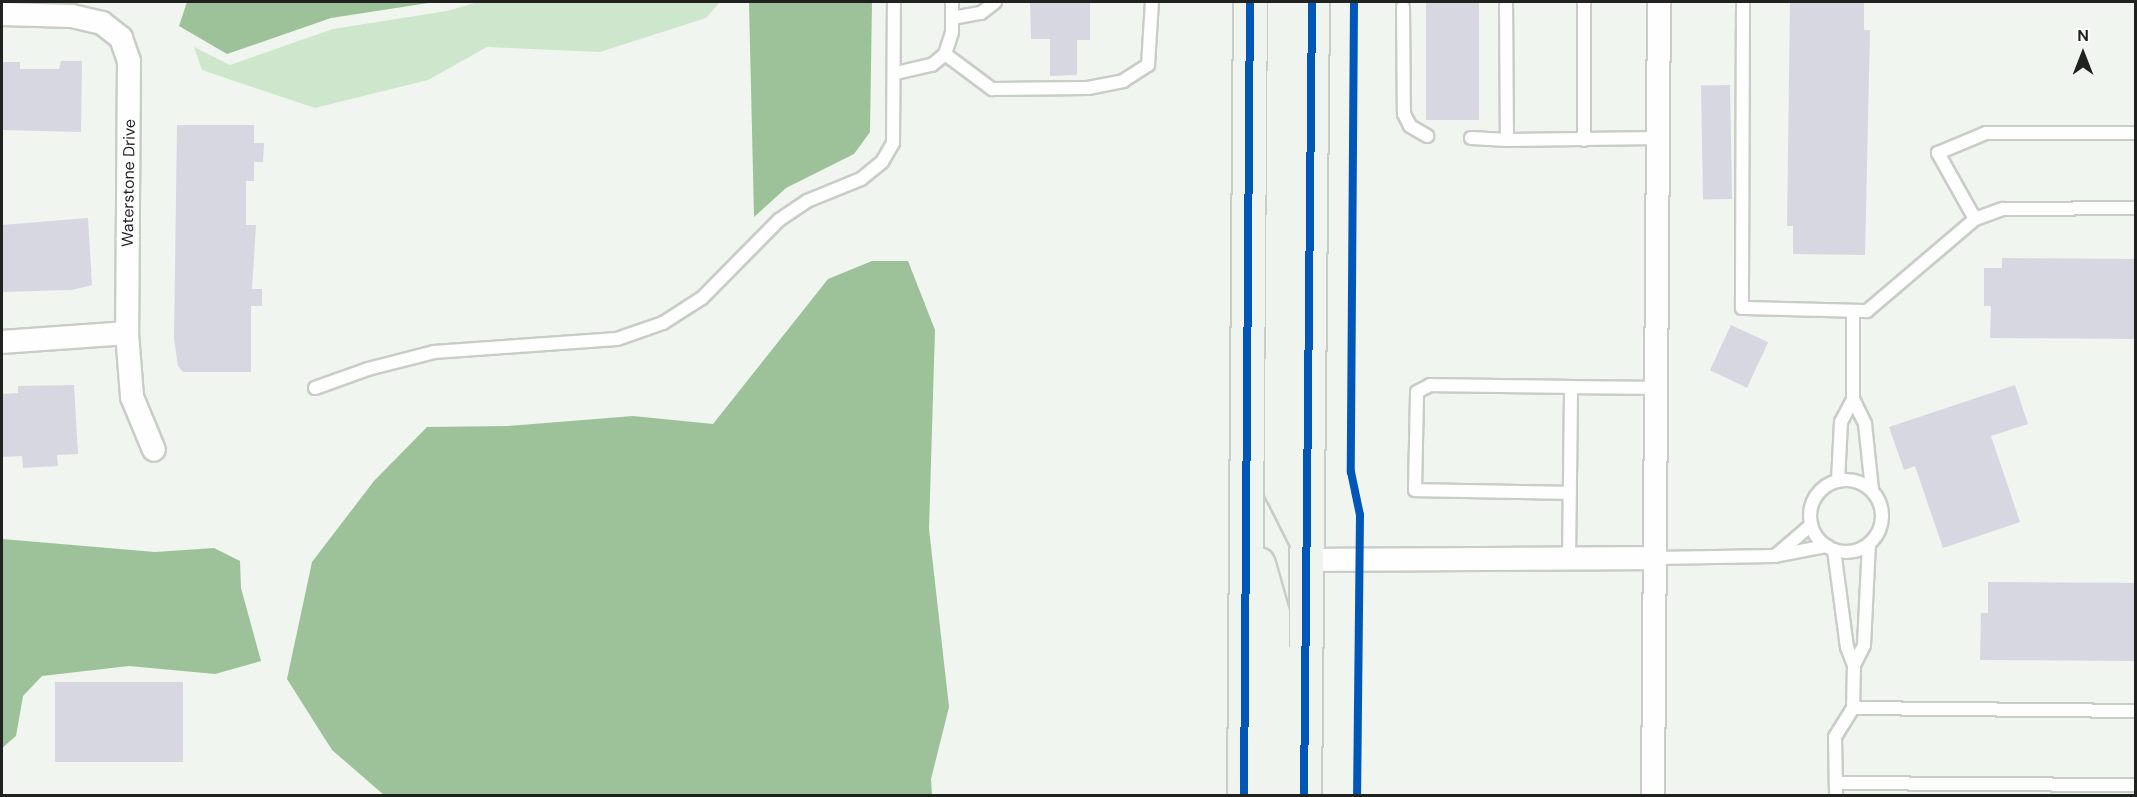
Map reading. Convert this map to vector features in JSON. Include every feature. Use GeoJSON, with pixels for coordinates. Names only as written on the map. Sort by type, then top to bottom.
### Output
{"type":"FeatureCollection","features":[{"type":"Feature","properties":{"kind":"main road"},"geometry":{"type":"LineString","coordinates":[[1244,795],[1248,530],[1250,2]]}},
{"type":"Feature","properties":{"kind":"main road"},"geometry":{"type":"LineString","coordinates":[[1284,2],[1281,490],[1307,551]]}},
{"type":"Feature","properties":{"kind":"main road"},"geometry":{"type":"LineString","coordinates":[[1304,795],[1312,2]]}},
{"type":"Feature","properties":{"kind":"main road"},"geometry":{"type":"LineString","coordinates":[[1248,530],[1272,613],[1272,795]]}},
{"type":"Feature","properties":{"kind":"street"},"geometry":{"type":"LineString","coordinates":[[1653,795],[1659,2]]}},
{"type":"Feature","properties":{"kind":"street","name":"Waterstone Drive"},"geometry":{"type":"LineString","coordinates":[[2,14],[72,16],[102,23],[121,38],[129,61],[130,88],[127,333],[132,397],[154,450]]}},
{"type":"Feature","properties":{"kind":"street"},"geometry":{"type":"LineString","coordinates":[[2,342],[127,333]]}},
{"type":"Feature","properties":{"kind":"street"},"geometry":{"type":"LineString","coordinates":[[1307,551],[1569,559],[1655,558]]}},
{"type":"Feature","properties":{"kind":"lane"},"geometry":{"type":"LineString","coordinates":[[315,388],[368,369],[434,352],[617,339],[663,322],[702,298],[779,220],[807,201],[861,179],[882,162],[893,143],[896,74],[894,2]]}},
{"type":"Feature","properties":{"kind":"lane"},"geometry":{"type":"LineString","coordinates":[[896,74],[932,65],[945,54],[952,18],[952,2]]}},
{"type":"Feature","properties":{"kind":"lane"},"geometry":{"type":"LineString","coordinates":[[952,18],[981,13],[995,2]]}},
{"type":"Feature","properties":{"kind":"lane"},"geometry":{"type":"LineString","coordinates":[[945,54],[992,89],[1088,88],[1123,81],[1148,65],[1152,2]]}},
{"type":"Feature","properties":{"kind":"lane"},"geometry":{"type":"LineString","coordinates":[[1506,2],[1507,140]]}},
{"type":"Feature","properties":{"kind":"lane"},"geometry":{"type":"LineString","coordinates":[[1584,2],[1584,140]]}},
{"type":"Feature","properties":{"kind":"lane"},"geometry":{"type":"LineString","coordinates":[[1743,2],[1742,308],[1867,311],[1975,219],[2003,209],[2136,208]]}},
{"type":"Feature","properties":{"kind":"lane"},"geometry":{"type":"LineString","coordinates":[[1403,7],[1404,114],[1410,126],[1427,136]]}},
{"type":"Feature","properties":{"kind":"lane"},"geometry":{"type":"LineString","coordinates":[[1975,219],[1938,153],[1986,133],[2136,133]]}},
{"type":"Feature","properties":{"kind":"lane"},"geometry":{"type":"LineString","coordinates":[[1471,138],[1507,140],[1658,138]]}},
{"type":"Feature","properties":{"kind":"lane"},"geometry":{"type":"LineString","coordinates":[[1853,311],[1853,399],[1865,424],[1872,490]]}},
{"type":"Feature","properties":{"kind":"lane"},"geometry":{"type":"LineString","coordinates":[[1570,493],[1415,490],[1417,392],[1430,385],[1656,388]]}},
{"type":"Feature","properties":{"kind":"lane"},"geometry":{"type":"LineString","coordinates":[[1569,559],[1571,387]]}},
{"type":"Feature","properties":{"kind":"lane"},"geometry":{"type":"LineString","coordinates":[[1838,481],[1841,422],[1853,399]]}},
{"type":"Feature","properties":{"kind":"lane"},"geometry":{"type":"LineString","coordinates":[[1655,558],[1774,556],[1830,548],[1858,550],[1878,535],[1882,518],[1879,500],[1872,490],[1862,483],[1838,481],[1819,492],[1813,502],[1811,525],[1830,548],[1845,608],[1847,647],[1854,665],[1853,708],[1835,737],[1836,789],[2136,785]]}},
{"type":"Feature","properties":{"kind":"lane"},"geometry":{"type":"LineString","coordinates":[[1774,556],[1811,525]]}},
{"type":"Feature","properties":{"kind":"lane"},"geometry":{"type":"LineString","coordinates":[[1854,665],[1864,645],[1869,544]]}},
{"type":"Feature","properties":{"kind":"lane"},"geometry":{"type":"LineString","coordinates":[[1853,708],[2136,711]]}},
{"type":"Feature","properties":{"kind":"shaded area"},"geometry":{"type":"Polygon","coordinates":[[[187,2],[435,2],[331,18],[227,54],[179,26],[187,2]]]}},
{"type":"Feature","properties":{"kind":"shaded area"},"geometry":{"type":"Polygon","coordinates":[[[478,2],[720,2],[706,18],[600,52],[487,47],[428,80],[315,108],[202,70],[194,47],[230,65],[333,29],[447,11],[478,2]]]}},
{"type":"Feature","properties":{"kind":"shaded area"},"geometry":{"type":"Polygon","coordinates":[[[749,2],[872,2],[870,132],[854,154],[786,188],[754,217],[749,2]]]}},
{"type":"Feature","properties":{"kind":"shaded area"},"geometry":{"type":"Polygon","coordinates":[[[872,261],[908,261],[935,330],[929,529],[949,707],[931,779],[932,795],[384,795],[332,750],[287,679],[312,562],[374,481],[427,427],[508,426],[633,416],[713,424],[828,279],[872,261]]]}},
{"type":"Feature","properties":{"kind":"shaded area"},"geometry":{"type":"Polygon","coordinates":[[[2,539],[155,552],[214,548],[240,561],[241,588],[261,661],[215,674],[129,666],[42,676],[23,696],[16,736],[2,748],[2,539]]]}},
{"type":"Feature","properties":{"kind":"building"},"geometry":{"type":"Polygon","coordinates":[[[1030,2],[1090,2],[1090,40],[1077,40],[1077,75],[1050,76],[1050,39],[1031,39],[1030,2]]]}},
{"type":"Feature","properties":{"kind":"building"},"geometry":{"type":"Polygon","coordinates":[[[1426,2],[1479,2],[1479,120],[1426,120],[1426,2]]]}},
{"type":"Feature","properties":{"kind":"building"},"geometry":{"type":"Polygon","coordinates":[[[1790,2],[1864,2],[1864,30],[1870,30],[1865,255],[1793,254],[1793,226],[1787,226],[1790,2]]]}},
{"type":"Feature","properties":{"kind":"building"},"geometry":{"type":"Polygon","coordinates":[[[61,61],[82,61],[81,132],[2,130],[2,62],[20,62],[20,69],[59,69],[61,61]]]}},
{"type":"Feature","properties":{"kind":"building"},"geometry":{"type":"Polygon","coordinates":[[[1730,85],[1732,199],[1703,199],[1701,86],[1730,85]]]}},
{"type":"Feature","properties":{"kind":"building"},"geometry":{"type":"Polygon","coordinates":[[[177,125],[254,125],[254,143],[264,143],[263,162],[254,162],[254,181],[246,181],[246,225],[256,225],[252,289],[262,289],[262,306],[251,306],[251,372],[183,372],[178,366],[174,339],[177,125]]]}},
{"type":"Feature","properties":{"kind":"building"},"geometry":{"type":"Polygon","coordinates":[[[88,218],[92,285],[72,290],[2,292],[2,225],[88,218]]]}},
{"type":"Feature","properties":{"kind":"building"},"geometry":{"type":"Polygon","coordinates":[[[2002,258],[2136,259],[2136,339],[1990,338],[1991,306],[1984,306],[1984,268],[2002,268],[2002,258]]]}},
{"type":"Feature","properties":{"kind":"building"},"geometry":{"type":"Polygon","coordinates":[[[1731,325],[1768,342],[1747,388],[1710,370],[1731,325]]]}},
{"type":"Feature","properties":{"kind":"building"},"geometry":{"type":"Polygon","coordinates":[[[74,385],[78,454],[57,455],[58,466],[23,468],[22,456],[2,457],[2,394],[18,393],[18,386],[74,385]]]}},
{"type":"Feature","properties":{"kind":"building"},"geometry":{"type":"Polygon","coordinates":[[[2015,385],[2028,424],[1991,436],[2020,522],[1943,548],[1915,466],[1904,470],[1889,427],[2015,385]]]}},
{"type":"Feature","properties":{"kind":"building"},"geometry":{"type":"Polygon","coordinates":[[[1988,582],[2136,583],[2136,661],[1980,660],[1981,613],[1988,613],[1988,582]]]}},
{"type":"Feature","properties":{"kind":"building"},"geometry":{"type":"Polygon","coordinates":[[[55,682],[183,682],[183,762],[55,762],[55,682]]]}},
{"type":"Feature","properties":{"kind":"cycle path"},"geometry":{"type":"LineString","coordinates":[[1244,796],[1250,2]]}},
{"type":"Feature","properties":{"kind":"cycle path"},"geometry":{"type":"LineString","coordinates":[[1304,796],[1312,2]]}},
{"type":"Feature","properties":{"kind":"cycle path"},"geometry":{"type":"LineString","coordinates":[[1354,2],[1351,472],[1360,515],[1357,796]]}}]}
